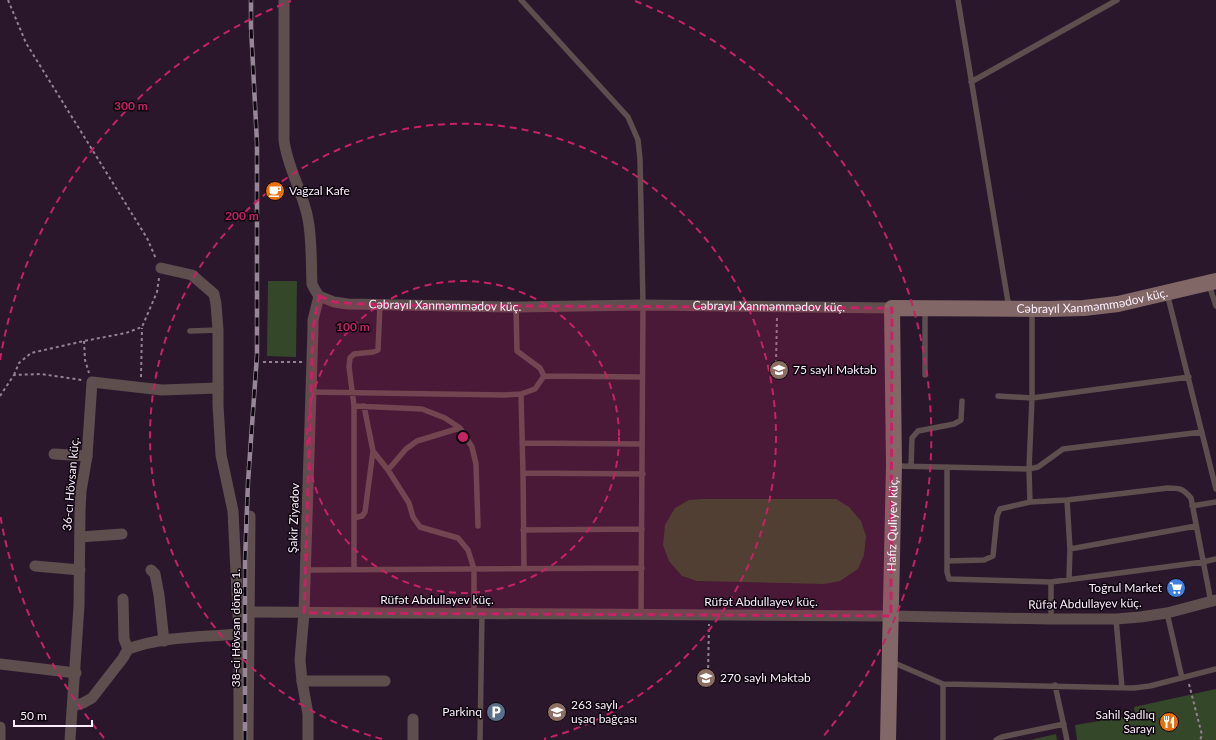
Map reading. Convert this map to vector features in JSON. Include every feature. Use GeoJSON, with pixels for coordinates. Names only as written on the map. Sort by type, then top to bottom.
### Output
{"type":"FeatureCollection","features":[{"type":"Feature","properties":{"kind":"street"},"geometry":{"type":"LineString","coordinates":[[284,0],[285,152],[304,200],[310,235],[312,284],[319,296]]}},
{"type":"Feature","properties":{"kind":"street"},"geometry":{"type":"LineString","coordinates":[[161,268],[192,275],[214,294],[218,330],[218,405],[221,455],[233,511],[239,634],[239,740]]}},
{"type":"Feature","properties":{"kind":"street","name":"Cəbrayıl Xanməmmədov küç."},"geometry":{"type":"LineString","coordinates":[[319,296],[334,302],[380,305],[516,307],[643,305],[1032,309],[1084,308],[1118,304],[1212,282]]}},
{"type":"Feature","properties":{"kind":"street","name":"Şakir Ziyadov"},"geometry":{"type":"LineString","coordinates":[[308,740],[308,714],[300,660],[304,613],[313,320],[319,296]]}},
{"type":"Feature","properties":{"kind":"street","name":"Hafiz Quliyev küç."},"geometry":{"type":"LineString","coordinates":[[888,740],[894,466],[892,308]]}},
{"type":"Feature","properties":{"kind":"street"},"geometry":{"type":"LineString","coordinates":[[92,382],[162,390],[218,388]]}},
{"type":"Feature","properties":{"kind":"street","name":"36-cı Hövsan küç."},"geometry":{"type":"LineString","coordinates":[[70,740],[80,606],[81,491],[87,456],[92,382]]}},
{"type":"Feature","properties":{"kind":"street"},"geometry":{"type":"LineString","coordinates":[[54,454],[87,456]]}},
{"type":"Feature","properties":{"kind":"street","name":"38-ci Hövsan döngə 1."},"geometry":{"type":"LineString","coordinates":[[248,740],[250,516]]}},
{"type":"Feature","properties":{"kind":"street"},"geometry":{"type":"LineString","coordinates":[[80,538],[122,534]]}},
{"type":"Feature","properties":{"kind":"street"},"geometry":{"type":"LineString","coordinates":[[35,566],[80,570]]}},
{"type":"Feature","properties":{"kind":"street"},"geometry":{"type":"LineString","coordinates":[[151,570],[155,574],[159,595],[164,641]]}},
{"type":"Feature","properties":{"kind":"street"},"geometry":{"type":"LineString","coordinates":[[123,599],[124,639],[128,649]]}},
{"type":"Feature","properties":{"kind":"street","name":"Rüfət Abdullayev küç."},"geometry":{"type":"LineString","coordinates":[[249,612],[1116,619],[1140,618],[1167,613],[1213,601]]}},
{"type":"Feature","properties":{"kind":"street"},"geometry":{"type":"LineString","coordinates":[[72,706],[84,703],[92,698],[123,658],[128,649],[140,644],[239,634]]}},
{"type":"Feature","properties":{"kind":"street"},"geometry":{"type":"LineString","coordinates":[[0,664],[76,673]]}},
{"type":"Feature","properties":{"kind":"street"},"geometry":{"type":"LineString","coordinates":[[302,681],[386,681]]}},
{"type":"Feature","properties":{"kind":"street"},"geometry":{"type":"LineString","coordinates":[[413,719],[413,740]]}},
{"type":"Feature","properties":{"kind":"street"},"geometry":{"type":"LineString","coordinates":[[0,727],[0,740]]}},
{"type":"Feature","properties":{"kind":"lane"},"geometry":{"type":"LineString","coordinates":[[521,0],[628,117],[638,140],[640,159],[643,305],[641,614]]}},
{"type":"Feature","properties":{"kind":"lane"},"geometry":{"type":"LineString","coordinates":[[958,0],[1009,308]]}},
{"type":"Feature","properties":{"kind":"lane"},"geometry":{"type":"LineString","coordinates":[[971,82],[1116,0]]}},
{"type":"Feature","properties":{"kind":"lane"},"geometry":{"type":"LineString","coordinates":[[1212,282],[1216,306]]}},
{"type":"Feature","properties":{"kind":"lane"},"geometry":{"type":"LineString","coordinates":[[1166,292],[1189,377],[1216,489]]}},
{"type":"Feature","properties":{"kind":"lane"},"geometry":{"type":"LineString","coordinates":[[354,569],[354,406],[349,367],[350,358],[354,354],[378,350],[380,305]]}},
{"type":"Feature","properties":{"kind":"lane"},"geometry":{"type":"LineString","coordinates":[[516,307],[517,351],[540,368],[544,376]]}},
{"type":"Feature","properties":{"kind":"lane"},"geometry":{"type":"LineString","coordinates":[[924,375],[925,308]]}},
{"type":"Feature","properties":{"kind":"lane"},"geometry":{"type":"LineString","coordinates":[[1030,502],[1032,309]]}},
{"type":"Feature","properties":{"kind":"lane"},"geometry":{"type":"LineString","coordinates":[[190,330],[218,330]]}},
{"type":"Feature","properties":{"kind":"lane"},"geometry":{"type":"LineString","coordinates":[[544,376],[642,377]]}},
{"type":"Feature","properties":{"kind":"lane"},"geometry":{"type":"LineString","coordinates":[[310,392],[521,394],[534,389],[544,376]]}},
{"type":"Feature","properties":{"kind":"lane"},"geometry":{"type":"LineString","coordinates":[[998,396],[1032,398],[1189,377]]}},
{"type":"Feature","properties":{"kind":"lane"},"geometry":{"type":"LineString","coordinates":[[521,394],[524,568]]}},
{"type":"Feature","properties":{"kind":"lane"},"geometry":{"type":"LineString","coordinates":[[911,466],[912,438],[918,431],[954,424],[961,420],[962,401]]}},
{"type":"Feature","properties":{"kind":"lane"},"geometry":{"type":"LineString","coordinates":[[354,406],[422,409],[445,418],[460,428],[472,447],[476,464],[478,526]]}},
{"type":"Feature","properties":{"kind":"lane"},"geometry":{"type":"LineString","coordinates":[[354,518],[362,516],[365,512],[373,451],[364,406]]}},
{"type":"Feature","properties":{"kind":"lane"},"geometry":{"type":"LineString","coordinates":[[388,470],[406,449],[416,441],[460,428]]}},
{"type":"Feature","properties":{"kind":"lane"},"geometry":{"type":"LineString","coordinates":[[894,466],[1030,469],[1038,467],[1063,449],[1202,432]]}},
{"type":"Feature","properties":{"kind":"lane"},"geometry":{"type":"LineString","coordinates":[[522,443],[642,444]]}},
{"type":"Feature","properties":{"kind":"lane"},"geometry":{"type":"LineString","coordinates":[[373,451],[388,470],[409,503],[413,517],[420,527],[458,538],[468,550],[474,569],[478,613],[480,740]]}},
{"type":"Feature","properties":{"kind":"lane"},"geometry":{"type":"LineString","coordinates":[[947,467],[947,572],[949,579],[1050,582],[1216,560]]}},
{"type":"Feature","properties":{"kind":"lane"},"geometry":{"type":"LineString","coordinates":[[523,473],[643,474]]}},
{"type":"Feature","properties":{"kind":"lane"},"geometry":{"type":"LineString","coordinates":[[947,561],[984,560],[993,556],[997,516],[1000,509],[1030,502],[1067,500],[1168,488],[1180,488],[1191,498],[1203,562],[1213,601]]}},
{"type":"Feature","properties":{"kind":"lane"},"geometry":{"type":"LineString","coordinates":[[1067,500],[1070,549],[1069,579]]}},
{"type":"Feature","properties":{"kind":"lane"},"geometry":{"type":"LineString","coordinates":[[1192,506],[1216,502]]}},
{"type":"Feature","properties":{"kind":"lane"},"geometry":{"type":"LineString","coordinates":[[1070,549],[1196,526]]}},
{"type":"Feature","properties":{"kind":"lane"},"geometry":{"type":"LineString","coordinates":[[523,530],[642,529]]}},
{"type":"Feature","properties":{"kind":"lane"},"geometry":{"type":"LineString","coordinates":[[305,570],[642,568]]}},
{"type":"Feature","properties":{"kind":"lane"},"geometry":{"type":"LineString","coordinates":[[1050,582],[1051,619]]}},
{"type":"Feature","properties":{"kind":"lane"},"geometry":{"type":"LineString","coordinates":[[1167,613],[1184,677]]}},
{"type":"Feature","properties":{"kind":"lane"},"geometry":{"type":"LineString","coordinates":[[1116,619],[1122,688]]}},
{"type":"Feature","properties":{"kind":"lane"},"geometry":{"type":"LineString","coordinates":[[890,661],[943,684],[1055,685],[1122,688],[1150,686],[1216,669]]}},
{"type":"Feature","properties":{"kind":"lane"},"geometry":{"type":"LineString","coordinates":[[943,684],[943,740]]}},
{"type":"Feature","properties":{"kind":"lane"},"geometry":{"type":"LineString","coordinates":[[1055,685],[1068,740]]}},
{"type":"Feature","properties":{"kind":"lane"},"geometry":{"type":"LineString","coordinates":[[996,740],[1002,737],[1064,724]]}},
{"type":"Feature","properties":{"kind":"path"},"geometry":{"type":"LineString","coordinates":[[8,0],[26,43],[147,238],[161,268],[157,292],[142,327],[141,388]]}},
{"type":"Feature","properties":{"kind":"path"},"geometry":{"type":"LineString","coordinates":[[776,363],[777,307]]}},
{"type":"Feature","properties":{"kind":"path"},"geometry":{"type":"LineString","coordinates":[[0,396],[14,375],[19,363],[31,353],[126,333],[142,327]]}},
{"type":"Feature","properties":{"kind":"path"},"geometry":{"type":"LineString","coordinates":[[14,375],[41,374],[92,382],[85,360],[84,341]]}},
{"type":"Feature","properties":{"kind":"path"},"geometry":{"type":"LineString","coordinates":[[263,362],[312,362]]}},
{"type":"Feature","properties":{"kind":"path"},"geometry":{"type":"LineString","coordinates":[[708,674],[710,615]]}},
{"type":"Feature","properties":{"kind":"path"},"geometry":{"type":"LineString","coordinates":[[1184,677],[1202,735],[1200,740]]}},
{"type":"Feature","properties":{"kind":"highlighted area"},"geometry":{"type":"Polygon","coordinates":[[[319,296],[334,302],[380,305],[892,308],[891,616],[304,613],[313,328],[319,296]]]}},
{"type":"Feature","properties":{"kind":"green space"},"geometry":{"type":"Polygon","coordinates":[[[268,281],[297,281],[296,357],[267,356],[268,281]]]}},
{"type":"Feature","properties":{"kind":"green space"},"geometry":{"type":"Polygon","coordinates":[[[836,499],[849,507],[861,521],[866,536],[864,555],[858,569],[840,581],[824,584],[697,581],[682,576],[669,561],[663,545],[665,525],[675,508],[689,500],[836,499]]]}},
{"type":"Feature","properties":{"kind":"green space"},"geometry":{"type":"Polygon","coordinates":[[[1216,689],[1216,740],[1077,740],[1075,725],[1135,715],[1134,707],[1216,689]]]}},
{"type":"Feature","properties":{"kind":"green space"},"geometry":{"type":"Polygon","coordinates":[[[1056,734],[1057,740],[1030,740],[1056,734]]]}},
{"type":"Feature","properties":{"kind":"railway"},"geometry":{"type":"LineString","coordinates":[[245,740],[245,561],[248,482],[257,355],[257,143],[251,0]]}},
{"type":"Feature","properties":{"kind":"place","name":"Vağzal Kafe"},"geometry":{"type":"Point","coordinates":[275,191]}},
{"type":"Feature","properties":{"kind":"place","name":"75 saylı Məktəb"},"geometry":{"type":"Point","coordinates":[779,370]}},
{"type":"Feature","properties":{"kind":"place","name":"Toğrul Market"},"geometry":{"type":"Point","coordinates":[1176,588]}},
{"type":"Feature","properties":{"kind":"place","name":"270 saylı Məktəb"},"geometry":{"type":"Point","coordinates":[706,678]}},
{"type":"Feature","properties":{"kind":"place","name":"Parkinq"},"geometry":{"type":"Point","coordinates":[496,712]}},
{"type":"Feature","properties":{"kind":"place","name":"263 saylı uşaq bağçası"},"geometry":{"type":"Point","coordinates":[557,712]}},
{"type":"Feature","properties":{"kind":"place","name":"Sahil Şadlıq Sarayı"},"geometry":{"type":"Point","coordinates":[1169,722]}}]}
